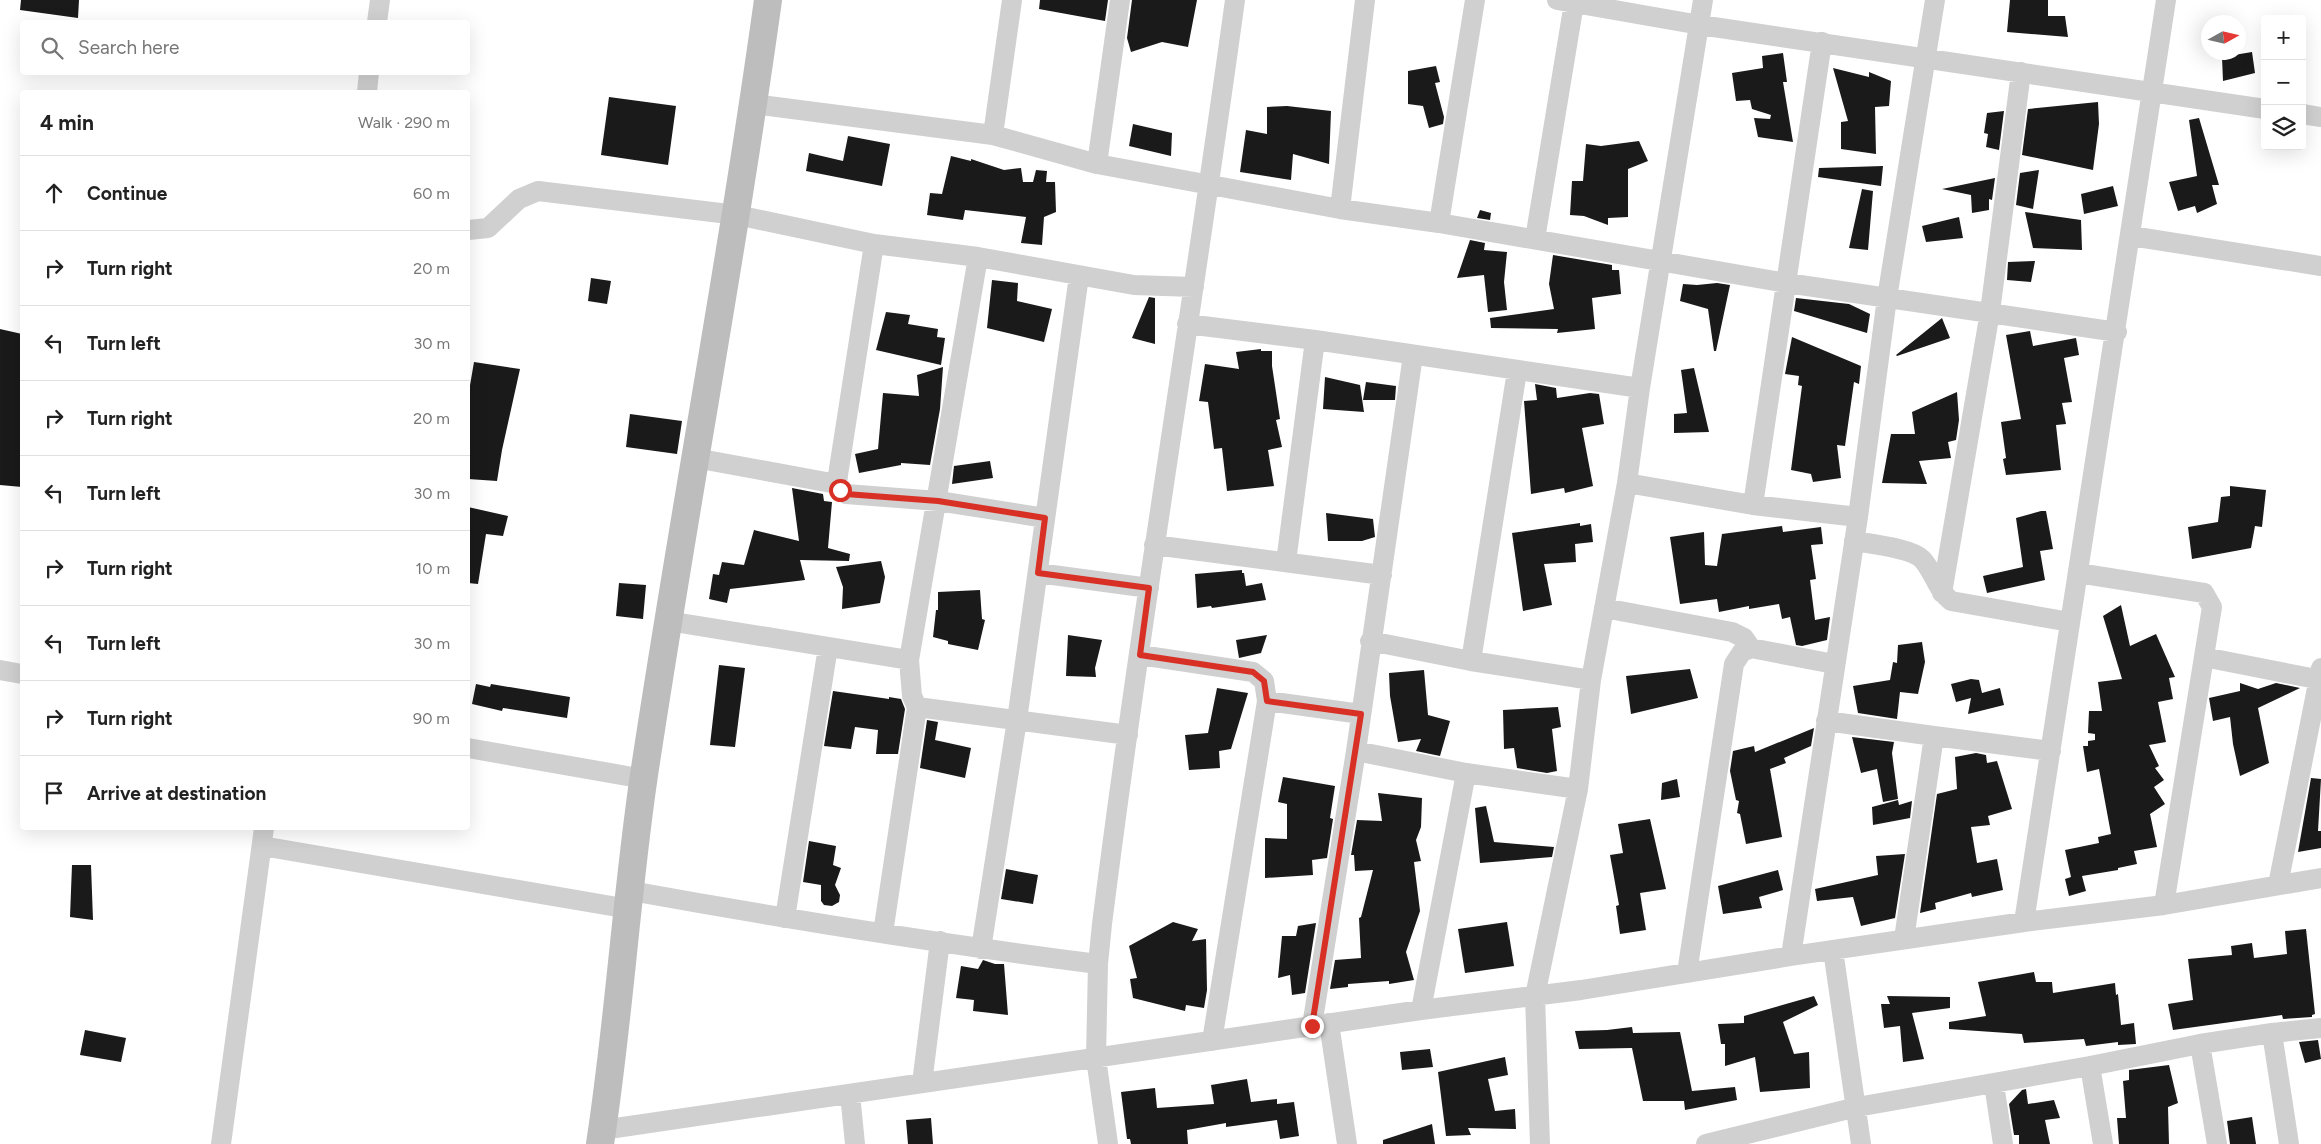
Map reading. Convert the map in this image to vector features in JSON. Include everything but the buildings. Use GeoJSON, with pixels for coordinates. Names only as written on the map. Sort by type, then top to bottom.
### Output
{"type":"FeatureCollection","features":[{"type":"Feature","properties":{"kind":"street"},"geometry":{"type":"LineString","coordinates":[[376,20],[380,0]]}},
{"type":"Feature","properties":{"kind":"street"},"geometry":{"type":"LineString","coordinates":[[768,0],[736,216],[668,621],[644,779],[601,1137],[922,1083],[1421,1010],[1535,996],[2024,922],[2164,905],[2321,878]]}},
{"type":"Feature","properties":{"kind":"street"},"geometry":{"type":"LineString","coordinates":[[993,135],[1012,0]]}},
{"type":"Feature","properties":{"kind":"street"},"geometry":{"type":"LineString","coordinates":[[1097,164],[1120,0]]}},
{"type":"Feature","properties":{"kind":"street"},"geometry":{"type":"LineString","coordinates":[[1108,1144],[1096,1058],[1098,964],[1154,545],[1210,185],[1235,0]]}},
{"type":"Feature","properties":{"kind":"street"},"geometry":{"type":"LineString","coordinates":[[1340,209],[1365,0]]}},
{"type":"Feature","properties":{"kind":"street"},"geometry":{"type":"LineString","coordinates":[[1439,223],[1475,0]]}},
{"type":"Feature","properties":{"kind":"street"},"geometry":{"type":"LineString","coordinates":[[1540,1144],[1535,996],[1578,789],[1591,680],[1627,483],[1640,388],[1703,0]]}},
{"type":"Feature","properties":{"kind":"street"},"geometry":{"type":"LineString","coordinates":[[1791,956],[1834,664],[1858,517],[1887,298],[1935,0]]}},
{"type":"Feature","properties":{"kind":"street"},"geometry":{"type":"LineString","coordinates":[[2024,922],[2130,236],[2154,93],[2166,0]]}},
{"type":"Feature","properties":{"kind":"street"},"geometry":{"type":"LineString","coordinates":[[1535,239],[1566,1],[1700,25],[2261,108]]}},
{"type":"Feature","properties":{"kind":"street"},"geometry":{"type":"LineString","coordinates":[[1753,505],[1822,42]]}},
{"type":"Feature","properties":{"kind":"street"},"geometry":{"type":"LineString","coordinates":[[1942,593],[1990,312],[2021,72]]}},
{"type":"Feature","properties":{"kind":"street"},"geometry":{"type":"LineString","coordinates":[[367,90],[370,75]]}},
{"type":"Feature","properties":{"kind":"street"},"geometry":{"type":"LineString","coordinates":[[753,104],[993,135],[1097,164],[1340,209],[1439,223],[1787,283],[2116,332]]}},
{"type":"Feature","properties":{"kind":"street"},"geometry":{"type":"LineString","coordinates":[[2306,115],[2321,117]]}},
{"type":"Feature","properties":{"kind":"street"},"geometry":{"type":"LineString","coordinates":[[470,230],[488,228],[519,199],[538,191],[736,216],[874,244],[978,257],[1134,285],[1194,287]]}},
{"type":"Feature","properties":{"kind":"street"},"geometry":{"type":"LineString","coordinates":[[2130,236],[2321,266]]}},
{"type":"Feature","properties":{"kind":"street"},"geometry":{"type":"LineString","coordinates":[[874,244],[837,484],[840,490],[846,494],[938,501],[1045,518]]}},
{"type":"Feature","properties":{"kind":"street"},"geometry":{"type":"LineString","coordinates":[[884,934],[917,707],[910,687],[909,660],[938,501],[978,257]]}},
{"type":"Feature","properties":{"kind":"street"},"geometry":{"type":"LineString","coordinates":[[981,949],[1017,720],[1079,276]]}},
{"type":"Feature","properties":{"kind":"street"},"geometry":{"type":"LineString","coordinates":[[1188,324],[1315,340],[1640,388]]}},
{"type":"Feature","properties":{"kind":"street"},"geometry":{"type":"LineString","coordinates":[[1286,562],[1315,340]]}},
{"type":"Feature","properties":{"kind":"street"},"geometry":{"type":"LineString","coordinates":[[1346,1144],[1320,1025],[1370,641],[1382,575],[1413,355]]}},
{"type":"Feature","properties":{"kind":"street"},"geometry":{"type":"LineString","coordinates":[[1471,661],[1517,371]]}},
{"type":"Feature","properties":{"kind":"street"},"geometry":{"type":"LineString","coordinates":[[695,458],[837,484]]}},
{"type":"Feature","properties":{"kind":"street"},"geometry":{"type":"LineString","coordinates":[[1627,483],[1753,505],[1858,517]]}},
{"type":"Feature","properties":{"kind":"street"},"geometry":{"type":"LineString","coordinates":[[1854,541],[1915,554],[1929,570],[1942,593],[1951,601],[2070,622]]}},
{"type":"Feature","properties":{"kind":"street"},"geometry":{"type":"LineString","coordinates":[[1154,545],[1382,575]]}},
{"type":"Feature","properties":{"kind":"street"},"geometry":{"type":"LineString","coordinates":[[1038,573],[1149,588]]}},
{"type":"Feature","properties":{"kind":"street"},"geometry":{"type":"LineString","coordinates":[[2078,573],[2204,593],[2212,607],[2164,905]]}},
{"type":"Feature","properties":{"kind":"street"},"geometry":{"type":"LineString","coordinates":[[1604,608],[1732,632],[1744,638],[1751,648]]}},
{"type":"Feature","properties":{"kind":"street"},"geometry":{"type":"LineString","coordinates":[[668,621],[909,660]]}},
{"type":"Feature","properties":{"kind":"street"},"geometry":{"type":"LineString","coordinates":[[1370,641],[1471,661],[1591,680]]}},
{"type":"Feature","properties":{"kind":"street"},"geometry":{"type":"LineString","coordinates":[[785,918],[828,647]]}},
{"type":"Feature","properties":{"kind":"street"},"geometry":{"type":"LineString","coordinates":[[1687,973],[1734,664],[1742,652],[1751,648],[1834,664]]}},
{"type":"Feature","properties":{"kind":"street"},"geometry":{"type":"LineString","coordinates":[[1140,655],[1253,672],[1264,681],[1267,701],[1212,1041]]}},
{"type":"Feature","properties":{"kind":"street"},"geometry":{"type":"LineString","coordinates":[[2204,657],[2320,676],[2278,885]]}},
{"type":"Feature","properties":{"kind":"street"},"geometry":{"type":"LineString","coordinates":[[0,670],[20,674]]}},
{"type":"Feature","properties":{"kind":"street"},"geometry":{"type":"LineString","coordinates":[[1267,701],[1361,714]]}},
{"type":"Feature","properties":{"kind":"street"},"geometry":{"type":"LineString","coordinates":[[917,707],[1128,735]]}},
{"type":"Feature","properties":{"kind":"street"},"geometry":{"type":"LineString","coordinates":[[1826,720],[2051,751]]}},
{"type":"Feature","properties":{"kind":"street"},"geometry":{"type":"LineString","coordinates":[[1904,940],[1934,736]]}},
{"type":"Feature","properties":{"kind":"street"},"geometry":{"type":"LineString","coordinates":[[470,748],[644,779]]}},
{"type":"Feature","properties":{"kind":"street"},"geometry":{"type":"LineString","coordinates":[[1356,751],[1466,772],[1578,789]]}},
{"type":"Feature","properties":{"kind":"street"},"geometry":{"type":"LineString","coordinates":[[1421,1010],[1466,772]]}},
{"type":"Feature","properties":{"kind":"street"},"geometry":{"type":"LineString","coordinates":[[221,1144],[263,837],[630,900],[785,918],[981,949],[1098,964]]}},
{"type":"Feature","properties":{"kind":"street"},"geometry":{"type":"LineString","coordinates":[[922,1083],[940,941]]}},
{"type":"Feature","properties":{"kind":"street"},"geometry":{"type":"LineString","coordinates":[[1833,950],[1862,1144]]}},
{"type":"Feature","properties":{"kind":"street"},"geometry":{"type":"LineString","coordinates":[[1713,1143],[1857,1107],[1994,1084],[2200,1044],[2321,1028]]}},
{"type":"Feature","properties":{"kind":"street"},"geometry":{"type":"LineString","coordinates":[[2272,1033],[2289,1144]]}},
{"type":"Feature","properties":{"kind":"street"},"geometry":{"type":"LineString","coordinates":[[2200,1044],[2217,1144]]}},
{"type":"Feature","properties":{"kind":"street"},"geometry":{"type":"LineString","coordinates":[[2090,1066],[2103,1144]]}},
{"type":"Feature","properties":{"kind":"street"},"geometry":{"type":"LineString","coordinates":[[1994,1084],[2003,1144]]}},
{"type":"Feature","properties":{"kind":"street"},"geometry":{"type":"LineString","coordinates":[[850,1094],[855,1144]]}},
{"type":"Feature","properties":{"kind":"route"},"geometry":{"type":"LineString","coordinates":[[840,490],[846,494],[938,501],[1045,518],[1038,573],[1149,588],[1140,655],[1253,672],[1264,681],[1267,701],[1361,714],[1312,1026]]}}]}
